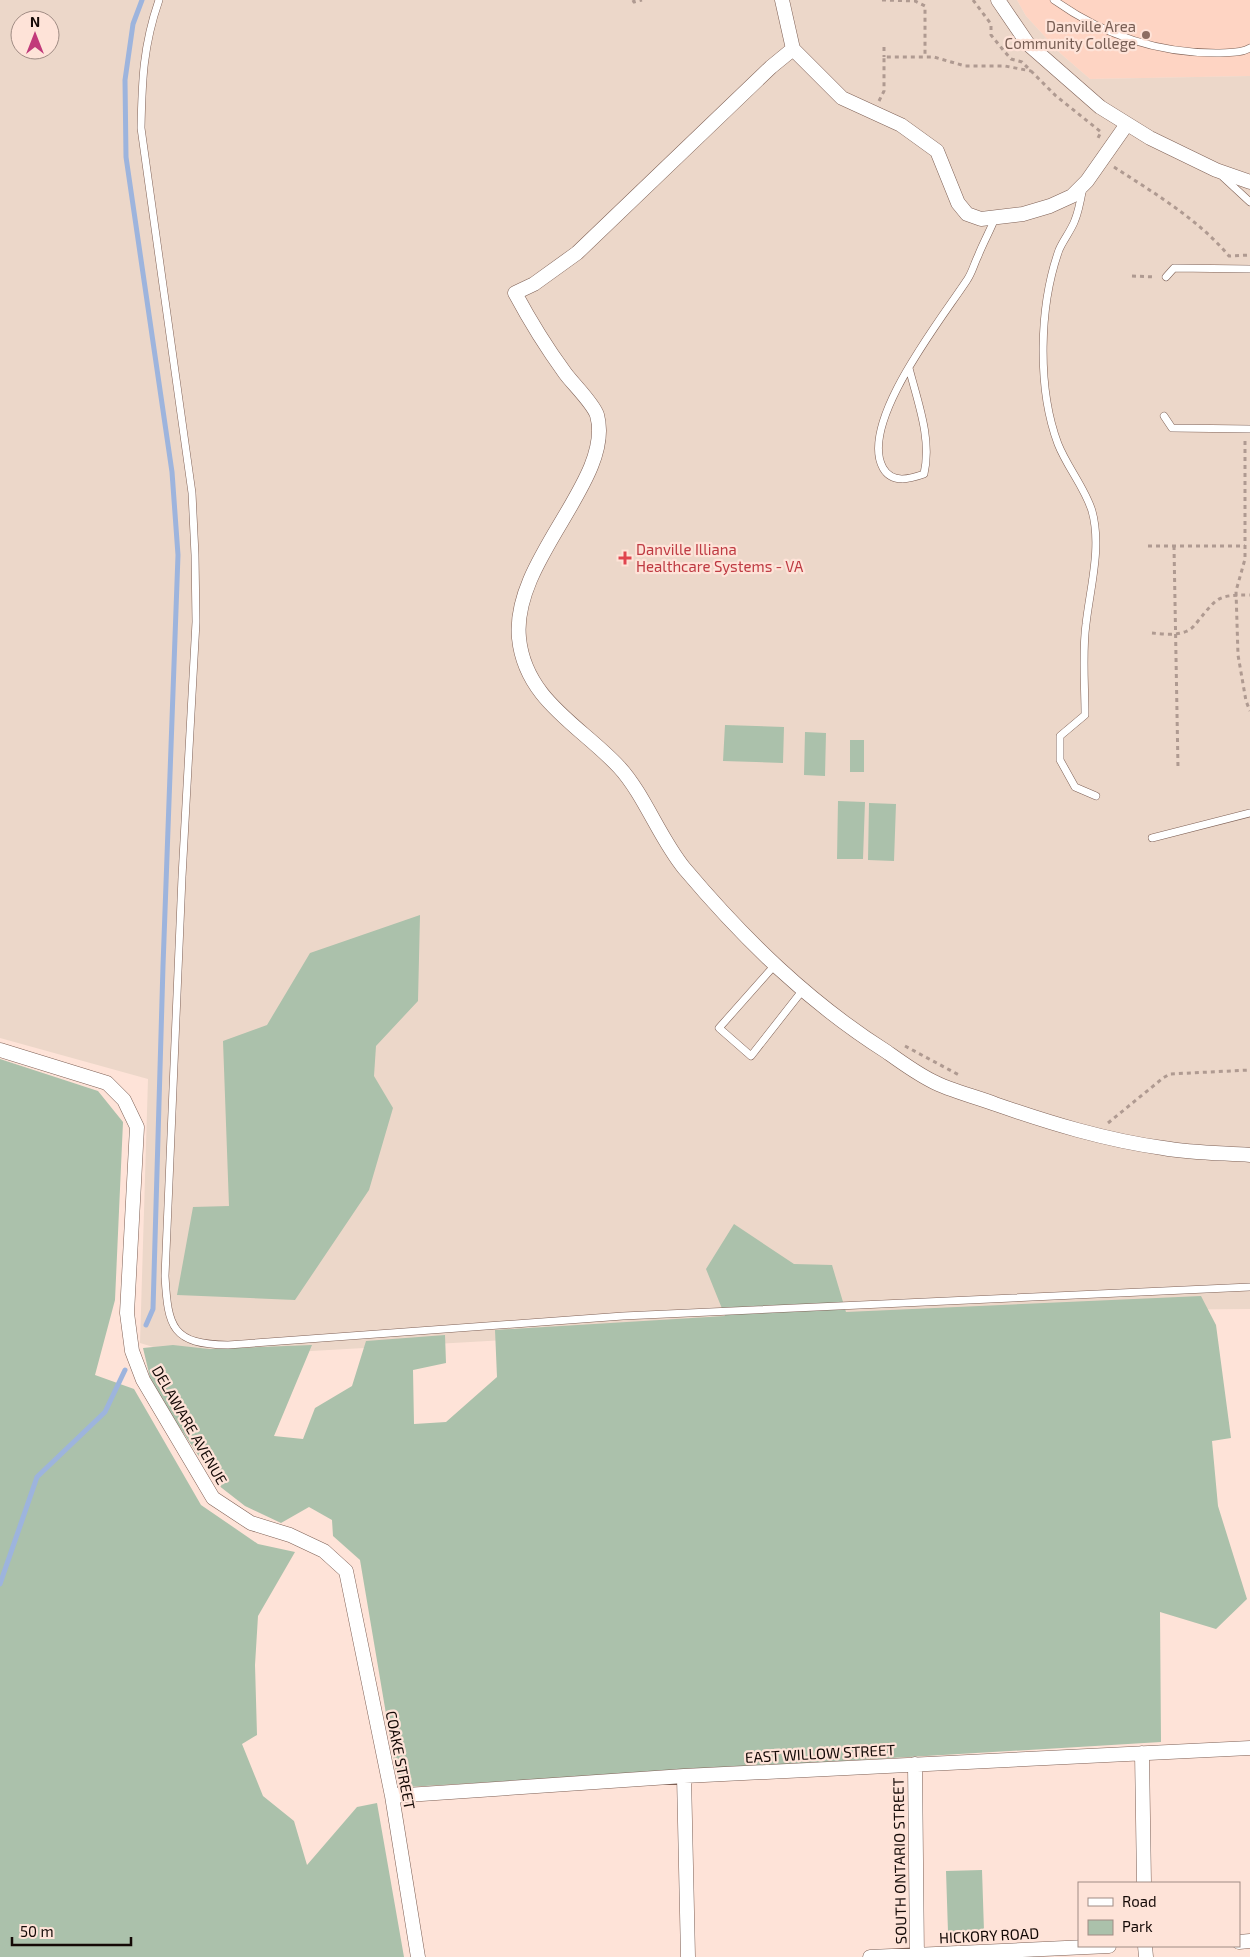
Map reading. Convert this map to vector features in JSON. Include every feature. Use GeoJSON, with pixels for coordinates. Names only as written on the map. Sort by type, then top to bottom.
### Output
{"type":"FeatureCollection","features":[{"type":"Feature","properties":{"kind":"street"},"geometry":{"type":"LineString","coordinates":[[782,0],[793,49],[842,98],[901,125],[937,151],[958,202],[967,214],[981,219],[1023,214],[1050,206],[1072,196],[1084,185],[1127,124]]}},
{"type":"Feature","properties":{"kind":"street"},"geometry":{"type":"LineString","coordinates":[[998,0],[1028,44],[1100,107],[1150,138],[1216,170],[1250,182]]}},
{"type":"Feature","properties":{"kind":"street"},"geometry":{"type":"LineString","coordinates":[[793,49],[771,67],[577,253],[534,284],[515,293],[563,370],[596,412],[599,435],[595,460],[548,542],[522,601],[519,639],[530,676],[541,694],[562,718],[620,768],[681,865],[774,966],[846,1026],[932,1082],[1054,1124],[1110,1139],[1167,1149],[1250,1155]]}},
{"type":"Feature","properties":{"kind":"street","name":"DELAWARE AVENUE"},"geometry":{"type":"LineString","coordinates":[[0,1050],[107,1083],[124,1100],[137,1126],[127,1313],[132,1351],[143,1380],[213,1498],[251,1522],[290,1535],[324,1551],[346,1571]]}},
{"type":"Feature","properties":{"kind":"street","name":"COAKE STREET"},"geometry":{"type":"LineString","coordinates":[[346,1571],[392,1796],[418,1957]]}},
{"type":"Feature","properties":{"kind":"street","name":"EAST WILLOW STREET"},"geometry":{"type":"LineString","coordinates":[[392,1796],[684,1776],[1250,1748]]}},
{"type":"Feature","properties":{"kind":"street"},"geometry":{"type":"LineString","coordinates":[[1142,1753],[1144,1882]]}},
{"type":"Feature","properties":{"kind":"street","name":"SOUTH ONTARIO STREET"},"geometry":{"type":"LineString","coordinates":[[915,1764],[917,1956]]}},
{"type":"Feature","properties":{"kind":"street"},"geometry":{"type":"LineString","coordinates":[[684,1776],[688,1957]]}},
{"type":"Feature","properties":{"kind":"street","name":"HICKORY ROAD"},"geometry":{"type":"LineString","coordinates":[[870,1957],[1090,1947]]}},
{"type":"Feature","properties":{"kind":"lane"},"geometry":{"type":"LineString","coordinates":[[159,0],[147,39],[142,75],[141,128],[192,494],[196,622],[182,877],[165,1276],[167,1310],[176,1328],[188,1341],[204,1345],[228,1345],[624,1316],[1250,1287]]}},
{"type":"Feature","properties":{"kind":"lane"},"geometry":{"type":"LineString","coordinates":[[1054,0],[1077,16],[1105,31],[1148,46],[1197,53],[1242,52],[1250,48]]}},
{"type":"Feature","properties":{"kind":"lane"},"geometry":{"type":"LineString","coordinates":[[1216,170],[1250,202]]}},
{"type":"Feature","properties":{"kind":"lane"},"geometry":{"type":"LineString","coordinates":[[1084,185],[1076,219],[1060,249],[1049,283],[1045,318],[1044,378],[1047,408],[1058,444],[1092,511],[1094,559],[1086,626],[1085,715],[1060,736],[1060,760],[1076,787],[1096,796]]}},
{"type":"Feature","properties":{"kind":"lane"},"geometry":{"type":"LineString","coordinates":[[910,368],[926,436],[927,459],[924,474],[906,480],[895,478],[884,470],[878,457],[879,440],[886,410],[925,341],[969,278],[996,218]]}},
{"type":"Feature","properties":{"kind":"lane"},"geometry":{"type":"LineString","coordinates":[[1166,278],[1174,268],[1250,269]]}},
{"type":"Feature","properties":{"kind":"lane"},"geometry":{"type":"LineString","coordinates":[[1164,416],[1172,428],[1250,429]]}},
{"type":"Feature","properties":{"kind":"lane"},"geometry":{"type":"LineString","coordinates":[[1152,838],[1250,813]]}},
{"type":"Feature","properties":{"kind":"lane"},"geometry":{"type":"LineString","coordinates":[[774,966],[719,1028],[751,1056],[802,991]]}},
{"type":"Feature","properties":{"kind":"path"},"geometry":{"type":"LineString","coordinates":[[633,0],[642,0]]}},
{"type":"Feature","properties":{"kind":"path"},"geometry":{"type":"LineString","coordinates":[[882,0],[922,2],[925,6],[925,57]]}},
{"type":"Feature","properties":{"kind":"path"},"geometry":{"type":"LineString","coordinates":[[973,0],[991,24],[992,35],[996,42],[1012,59],[1022,62],[1056,96],[1101,132],[1094,145]]}},
{"type":"Feature","properties":{"kind":"path"},"geometry":{"type":"LineString","coordinates":[[872,113],[884,91],[884,47]]}},
{"type":"Feature","properties":{"kind":"path"},"geometry":{"type":"LineString","coordinates":[[884,57],[925,57],[965,66],[1005,66],[1031,71]]}},
{"type":"Feature","properties":{"kind":"path"},"geometry":{"type":"LineString","coordinates":[[1109,164],[1193,222],[1217,242],[1229,256],[1250,256]]}},
{"type":"Feature","properties":{"kind":"path"},"geometry":{"type":"LineString","coordinates":[[1132,276],[1166,278]]}},
{"type":"Feature","properties":{"kind":"path"},"geometry":{"type":"LineString","coordinates":[[1250,441],[1244,441],[1245,546],[1236,595],[1238,655],[1246,701],[1250,711]]}},
{"type":"Feature","properties":{"kind":"path"},"geometry":{"type":"LineString","coordinates":[[1148,546],[1245,546]]}},
{"type":"Feature","properties":{"kind":"path"},"geometry":{"type":"LineString","coordinates":[[1174,546],[1178,768]]}},
{"type":"Feature","properties":{"kind":"path"},"geometry":{"type":"LineString","coordinates":[[1152,634],[1176,634],[1193,627],[1217,599],[1236,595],[1250,595]]}},
{"type":"Feature","properties":{"kind":"path"},"geometry":{"type":"LineString","coordinates":[[902,1044],[920,1052],[966,1080]]}},
{"type":"Feature","properties":{"kind":"path"},"geometry":{"type":"LineString","coordinates":[[1105,1124],[1170,1074],[1250,1070]]}},
{"type":"Feature","properties":{"kind":"shaded area","name":"Danville Illiana Healthcare Systems - VA"},"geometry":{"type":"Polygon","coordinates":[[[0,0],[1017,0],[1026,16],[1060,53],[1090,79],[1250,76],[1250,1309],[1012,1311],[190,1358],[140,1343],[148,1079],[0,1038],[0,0]]]}},
{"type":"Feature","properties":{"kind":"shaded area","name":"Danville Area Community College"},"geometry":{"type":"Polygon","coordinates":[[[1017,0],[1250,0],[1250,76],[1090,79],[1060,53],[1026,16],[1017,0]]]}},
{"type":"Feature","properties":{"kind":"green space"},"geometry":{"type":"Polygon","coordinates":[[[725,725],[784,727],[783,763],[723,761],[725,725]]]}},
{"type":"Feature","properties":{"kind":"green space"},"geometry":{"type":"Polygon","coordinates":[[[805,732],[826,733],[825,776],[804,775],[805,732]]]}},
{"type":"Feature","properties":{"kind":"green space"},"geometry":{"type":"Polygon","coordinates":[[[850,740],[864,740],[864,772],[850,772],[850,740]]]}},
{"type":"Feature","properties":{"kind":"green space"},"geometry":{"type":"Polygon","coordinates":[[[838,801],[865,802],[863,859],[837,859],[838,801]]]}},
{"type":"Feature","properties":{"kind":"green space"},"geometry":{"type":"Polygon","coordinates":[[[869,803],[896,804],[894,861],[868,860],[869,803]]]}},
{"type":"Feature","properties":{"kind":"green space"},"geometry":{"type":"Polygon","coordinates":[[[420,915],[418,1001],[376,1046],[374,1076],[393,1108],[369,1190],[295,1300],[177,1295],[193,1207],[229,1206],[223,1041],[267,1025],[310,953],[420,915]]]}},
{"type":"Feature","properties":{"kind":"green space"},"geometry":{"type":"Polygon","coordinates":[[[0,1059],[98,1091],[123,1122],[115,1300],[95,1375],[134,1389],[201,1505],[258,1544],[295,1552],[258,1616],[255,1665],[257,1735],[242,1744],[263,1796],[294,1821],[307,1865],[357,1807],[377,1803],[404,1957],[0,1957],[0,1059]]]}},
{"type":"Feature","properties":{"kind":"green space"},"geometry":{"type":"Polygon","coordinates":[[[734,1224],[794,1264],[832,1265],[846,1312],[1201,1296],[1216,1325],[1231,1438],[1212,1441],[1218,1506],[1247,1599],[1216,1629],[1160,1612],[1161,1742],[408,1787],[396,1773],[360,1560],[333,1536],[332,1520],[309,1507],[281,1523],[245,1506],[218,1485],[152,1386],[143,1348],[173,1345],[209,1349],[312,1345],[274,1436],[303,1439],[315,1408],[352,1386],[366,1341],[445,1335],[446,1363],[413,1370],[414,1424],[446,1422],[497,1377],[495,1330],[725,1316],[706,1269],[734,1224]]]}},
{"type":"Feature","properties":{"kind":"green space"},"geometry":{"type":"Polygon","coordinates":[[[982,1870],[984,1931],[948,1932],[946,1871],[982,1870]]]}},
{"type":"Feature","properties":{"kind":"waterway"},"geometry":{"type":"LineString","coordinates":[[142,0],[133,24],[125,80],[126,157],[172,472],[178,555],[153,1309],[146,1325]]}},
{"type":"Feature","properties":{"kind":"waterway"},"geometry":{"type":"LineString","coordinates":[[0,1584],[37,1477],[105,1412],[125,1370]]}},
{"type":"Feature","properties":{"kind":"place","name":"Danville Area Community College"},"geometry":{"type":"Point","coordinates":[1146,35]}},
{"type":"Feature","properties":{"kind":"place","name":"Danville Illiana Healthcare Systems - VA"},"geometry":{"type":"Point","coordinates":[625,558]}}]}
